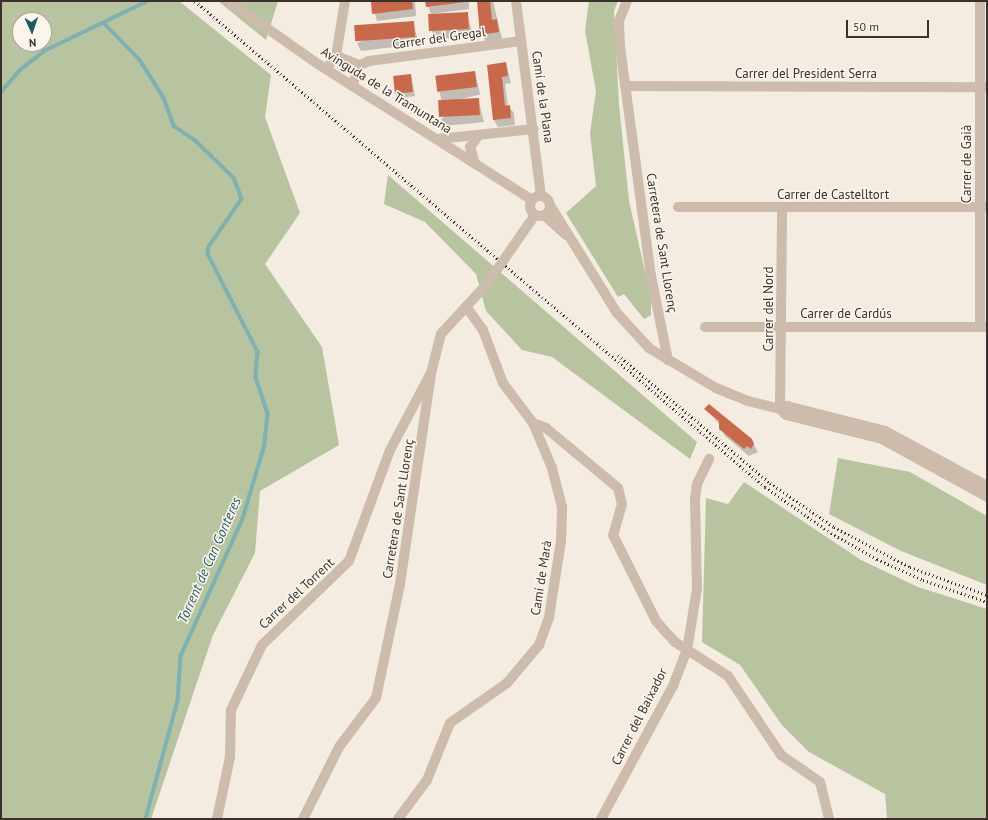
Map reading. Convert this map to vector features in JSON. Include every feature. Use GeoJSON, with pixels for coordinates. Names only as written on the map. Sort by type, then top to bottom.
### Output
{"type":"FeatureCollection","features":[{"type":"Feature","properties":{"kind":"street","name":"Avinguda de la Tramuntana"},"geometry":{"type":"LineString","coordinates":[[228,1],[326,69],[475,164],[537,198],[548,199],[551,207]]}},
{"type":"Feature","properties":{"kind":"street"},"geometry":{"type":"LineString","coordinates":[[326,69],[336,56],[345,1]]}},
{"type":"Feature","properties":{"kind":"street","name":"Camí de la Plana"},"geometry":{"type":"LineString","coordinates":[[516,1],[533,129],[537,198],[530,208],[540,215]]}},
{"type":"Feature","properties":{"kind":"street","name":"Carretera de Sant Llorenç"},"geometry":{"type":"LineString","coordinates":[[627,1],[619,21],[625,86],[651,276],[668,360]]}},
{"type":"Feature","properties":{"kind":"street","name":"Carrer de Gaià"},"geometry":{"type":"LineString","coordinates":[[980,1],[983,88],[984,327]]}},
{"type":"Feature","properties":{"kind":"street","name":"Carrer del Gregal"},"geometry":{"type":"LineString","coordinates":[[336,56],[360,64],[521,41]]}},
{"type":"Feature","properties":{"kind":"street"},"geometry":{"type":"LineString","coordinates":[[352,86],[360,64]]}},
{"type":"Feature","properties":{"kind":"street","name":"Carrer del President Serra"},"geometry":{"type":"LineString","coordinates":[[625,86],[983,88]]}},
{"type":"Feature","properties":{"kind":"street"},"geometry":{"type":"LineString","coordinates":[[438,139],[533,129]]}},
{"type":"Feature","properties":{"kind":"street"},"geometry":{"type":"LineString","coordinates":[[475,164],[470,147],[479,135]]}},
{"type":"Feature","properties":{"kind":"street"},"geometry":{"type":"LineString","coordinates":[[551,207],[631,332],[668,360],[716,388],[780,409],[786,415],[882,439],[987,497]]}},
{"type":"Feature","properties":{"kind":"street","name":"Carretera de Sant Llorenç"},"geometry":{"type":"LineString","coordinates":[[305,818],[339,747],[376,698],[400,584],[431,373],[441,334],[487,284],[521,235],[540,215],[551,207]]}},
{"type":"Feature","properties":{"kind":"street","name":"Carrer de Castelltort"},"geometry":{"type":"LineString","coordinates":[[678,207],[984,207]]}},
{"type":"Feature","properties":{"kind":"street","name":"Carrer del Nord"},"geometry":{"type":"LineString","coordinates":[[780,409],[782,208]]}},
{"type":"Feature","properties":{"kind":"street"},"geometry":{"type":"LineString","coordinates":[[540,215],[572,240]]}},
{"type":"Feature","properties":{"kind":"street","name":"Camí de Marà"},"geometry":{"type":"LineString","coordinates":[[398,819],[427,780],[450,723],[507,683],[546,633],[561,541],[562,506],[559,489],[533,423],[503,383],[483,330],[466,307]]}},
{"type":"Feature","properties":{"kind":"street","name":"Carrer de Cardús"},"geometry":{"type":"LineString","coordinates":[[705,327],[984,327]]}},
{"type":"Feature","properties":{"kind":"street","name":"Carrer del Torrent"},"geometry":{"type":"LineString","coordinates":[[217,819],[230,757],[231,710],[262,645],[350,561],[390,450],[431,373]]}},
{"type":"Feature","properties":{"kind":"street"},"geometry":{"type":"LineString","coordinates":[[780,409],[787,406],[885,431],[987,486]]}},
{"type":"Feature","properties":{"kind":"street"},"geometry":{"type":"LineString","coordinates":[[533,423],[546,428],[618,488],[622,504],[613,535],[656,621],[687,650],[711,662],[728,676],[781,755],[820,782],[829,819]]}},
{"type":"Feature","properties":{"kind":"street","name":"Carrer del Baixador"},"geometry":{"type":"LineString","coordinates":[[601,819],[673,686],[687,650],[697,589],[695,500],[697,484],[709,459]]}},
{"type":"Feature","properties":{"kind":"green space"},"geometry":{"type":"Polygon","coordinates":[[[1,1],[179,1],[271,75],[265,117],[300,213],[265,264],[322,347],[339,445],[260,491],[255,553],[213,635],[151,819],[1,819],[1,1]]]}},
{"type":"Feature","properties":{"kind":"green space"},"geometry":{"type":"Polygon","coordinates":[[[218,1],[278,1],[266,40],[218,1]]]}},
{"type":"Feature","properties":{"kind":"green space"},"geometry":{"type":"Polygon","coordinates":[[[589,1],[618,1],[614,11],[619,105],[629,201],[651,298],[651,315],[644,319],[624,294],[618,297],[566,213],[596,186],[590,133],[596,91],[585,31],[589,1]]]}},
{"type":"Feature","properties":{"kind":"green space"},"geometry":{"type":"Polygon","coordinates":[[[388,175],[697,442],[690,459],[552,357],[522,350],[486,311],[476,274],[425,222],[384,204],[388,175]]]}},
{"type":"Feature","properties":{"kind":"green space"},"geometry":{"type":"Polygon","coordinates":[[[838,458],[910,472],[987,516],[987,585],[901,551],[829,514],[838,458]]]}},
{"type":"Feature","properties":{"kind":"green space"},"geometry":{"type":"Polygon","coordinates":[[[744,482],[861,560],[918,587],[987,609],[987,819],[887,819],[885,794],[809,752],[782,725],[740,665],[702,642],[706,498],[728,504],[744,482]]]}},
{"type":"Feature","properties":{"kind":"building"},"geometry":{"type":"Polygon","coordinates":[[[371,1],[412,1],[413,9],[372,14],[371,1]]]}},
{"type":"Feature","properties":{"kind":"building"},"geometry":{"type":"Polygon","coordinates":[[[425,1],[465,1],[465,2],[426,7],[425,1]]]}},
{"type":"Feature","properties":{"kind":"building"},"geometry":{"type":"Polygon","coordinates":[[[477,1],[490,1],[492,20],[497,19],[499,32],[480,35],[477,1]]]}},
{"type":"Feature","properties":{"kind":"building"},"geometry":{"type":"Polygon","coordinates":[[[468,12],[469,29],[429,31],[428,14],[468,12]]]}},
{"type":"Feature","properties":{"kind":"building"},"geometry":{"type":"Polygon","coordinates":[[[414,21],[415,37],[355,41],[354,25],[414,21]]]}},
{"type":"Feature","properties":{"kind":"building"},"geometry":{"type":"Polygon","coordinates":[[[506,62],[508,76],[502,77],[505,106],[510,105],[511,118],[493,120],[487,65],[506,62]]]}},
{"type":"Feature","properties":{"kind":"building"},"geometry":{"type":"Polygon","coordinates":[[[475,71],[477,87],[437,92],[435,76],[475,71]]]}},
{"type":"Feature","properties":{"kind":"building"},"geometry":{"type":"Polygon","coordinates":[[[411,74],[413,92],[395,94],[393,76],[411,74]]]}},
{"type":"Feature","properties":{"kind":"building"},"geometry":{"type":"Polygon","coordinates":[[[479,98],[480,115],[439,117],[438,100],[479,98]]]}},
{"type":"Feature","properties":{"kind":"building"},"geometry":{"type":"Polygon","coordinates":[[[709,404],[752,439],[754,444],[751,449],[747,446],[744,449],[719,429],[719,421],[704,409],[709,404]]]}},
{"type":"Feature","properties":{"kind":"waterway"},"geometry":{"type":"LineString","coordinates":[[1,92],[20,70],[44,51],[146,2]]}},
{"type":"Feature","properties":{"kind":"waterway","name":"Torrent de Can Gonteres"},"geometry":{"type":"LineString","coordinates":[[105,24],[140,60],[164,98],[174,126],[196,141],[234,178],[242,199],[209,247],[208,254],[258,352],[256,377],[268,414],[265,445],[243,519],[181,656],[178,701],[146,819]]}},
{"type":"Feature","properties":{"kind":"railway"},"geometry":{"type":"LineString","coordinates":[[195,1],[765,487],[831,533],[877,559],[923,580],[987,602]]}},
{"type":"Feature","properties":{"kind":"railway"},"geometry":{"type":"LineString","coordinates":[[618,355],[770,483],[834,527],[910,567],[987,595]]}}]}
